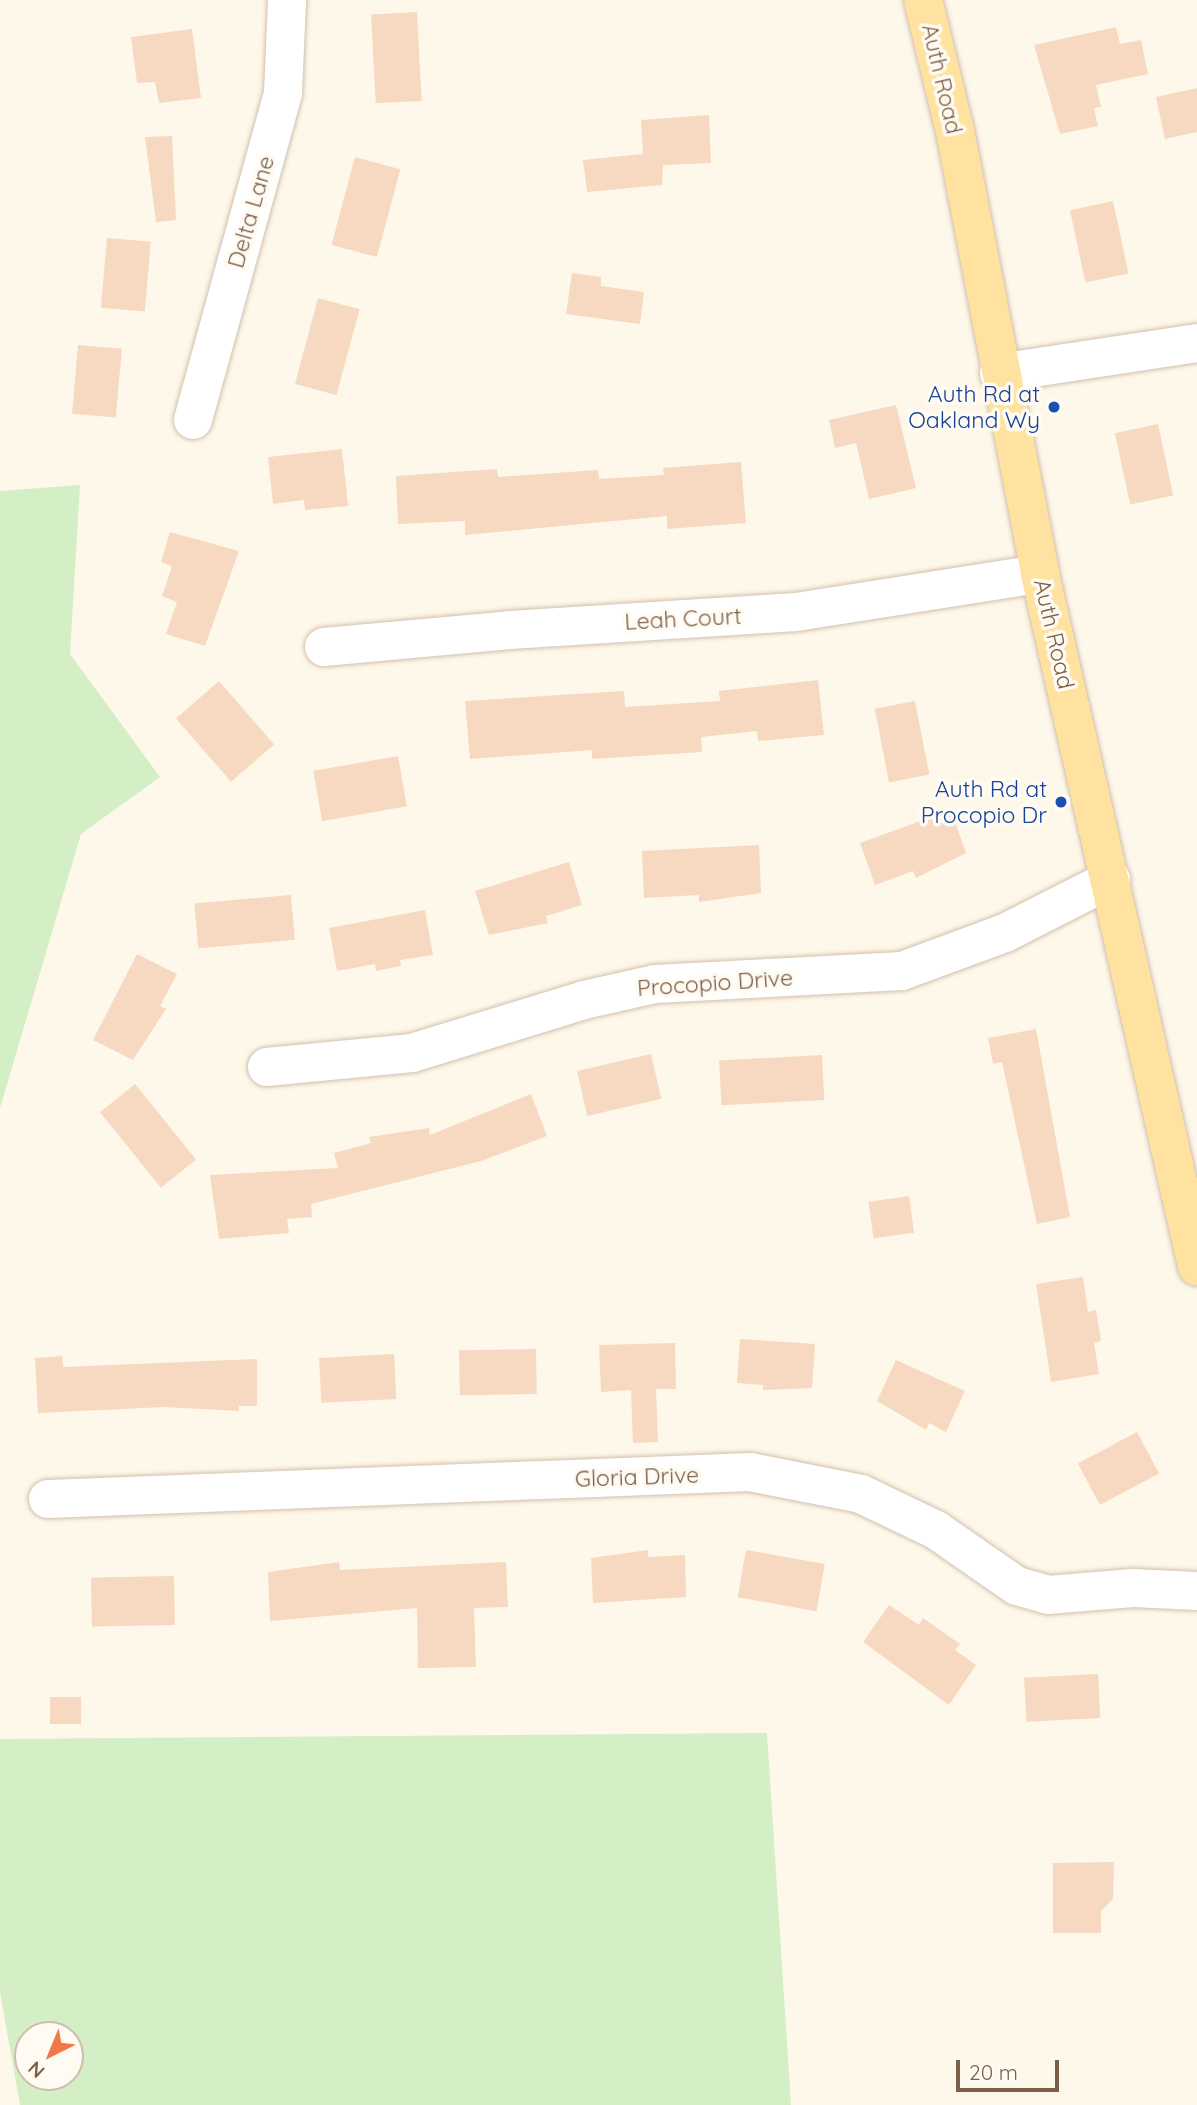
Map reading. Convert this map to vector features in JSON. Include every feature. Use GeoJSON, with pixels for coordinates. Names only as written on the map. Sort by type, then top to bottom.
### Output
{"type":"FeatureCollection","features":[{"type":"Feature","properties":{"kind":"main road","name":"Auth Road"},"geometry":{"type":"LineString","coordinates":[[923,0],[955,131],[999,373],[1040,573],[1197,1266]]}},
{"type":"Feature","properties":{"kind":"street","name":"Delta Lane"},"geometry":{"type":"LineString","coordinates":[[193,420],[283,93],[289,30],[287,0]]}},
{"type":"Feature","properties":{"kind":"street"},"geometry":{"type":"LineString","coordinates":[[999,373],[1197,343]]}},
{"type":"Feature","properties":{"kind":"street","name":"Leah Court"},"geometry":{"type":"LineString","coordinates":[[324,647],[510,629],[796,612],[1040,573]]}},
{"type":"Feature","properties":{"kind":"street","name":"Procopio Drive"},"geometry":{"type":"LineString","coordinates":[[267,1067],[412,1053],[584,1000],[655,984],[902,971],[1005,933],[1111,879]]}},
{"type":"Feature","properties":{"kind":"street","name":"Gloria Drive"},"geometry":{"type":"LineString","coordinates":[[48,1499],[750,1472],[861,1494],[936,1530],[1017,1586],[1048,1595],[1133,1588],[1197,1591]]}},
{"type":"Feature","properties":{"kind":"green space"},"geometry":{"type":"Polygon","coordinates":[[[80,485],[70,654],[160,777],[81,834],[0,1108],[0,491],[80,485]]]}},
{"type":"Feature","properties":{"kind":"green space"},"geometry":{"type":"Polygon","coordinates":[[[767,1733],[791,2105],[20,2105],[18,2091],[84,2091],[84,2021],[14,2021],[14,2071],[0,1992],[0,1739],[767,1733]]]}},
{"type":"Feature","properties":{"kind":"building"},"geometry":{"type":"Polygon","coordinates":[[[417,12],[422,101],[376,103],[371,14],[417,12]]]}},
{"type":"Feature","properties":{"kind":"building"},"geometry":{"type":"Polygon","coordinates":[[[1116,27],[1120,44],[1141,40],[1148,74],[1096,85],[1101,107],[1094,108],[1098,126],[1060,134],[1034,45],[1116,27]]]}},
{"type":"Feature","properties":{"kind":"building"},"geometry":{"type":"Polygon","coordinates":[[[192,29],[201,98],[159,103],[155,82],[137,83],[131,37],[192,29]]]}},
{"type":"Feature","properties":{"kind":"building"},"geometry":{"type":"Polygon","coordinates":[[[1197,88],[1197,132],[1165,139],[1156,97],[1197,88]]]}},
{"type":"Feature","properties":{"kind":"building"},"geometry":{"type":"Polygon","coordinates":[[[709,115],[711,163],[663,165],[662,185],[587,192],[583,160],[643,154],[641,120],[709,115]]]}},
{"type":"Feature","properties":{"kind":"building"},"geometry":{"type":"Polygon","coordinates":[[[172,136],[176,220],[156,222],[145,137],[172,136]]]}},
{"type":"Feature","properties":{"kind":"building"},"geometry":{"type":"Polygon","coordinates":[[[355,157],[400,169],[377,257],[331,245],[355,157]]]}},
{"type":"Feature","properties":{"kind":"building"},"geometry":{"type":"Polygon","coordinates":[[[1113,201],[1128,273],[1085,283],[1070,210],[1113,201]]]}},
{"type":"Feature","properties":{"kind":"building"},"geometry":{"type":"Polygon","coordinates":[[[107,238],[151,242],[145,312],[101,308],[107,238]]]}},
{"type":"Feature","properties":{"kind":"building"},"geometry":{"type":"Polygon","coordinates":[[[572,273],[601,277],[601,286],[644,292],[640,324],[566,314],[572,273]]]}},
{"type":"Feature","properties":{"kind":"building"},"geometry":{"type":"Polygon","coordinates":[[[318,298],[360,309],[336,395],[295,384],[318,298]]]}},
{"type":"Feature","properties":{"kind":"building"},"geometry":{"type":"Polygon","coordinates":[[[78,345],[122,349],[116,418],[72,414],[78,345]]]}},
{"type":"Feature","properties":{"kind":"building"},"geometry":{"type":"Polygon","coordinates":[[[896,405],[916,488],[869,499],[856,443],[835,448],[829,420],[896,405]]]}},
{"type":"Feature","properties":{"kind":"building"},"geometry":{"type":"Polygon","coordinates":[[[1158,424],[1173,495],[1130,505],[1115,433],[1158,424]]]}},
{"type":"Feature","properties":{"kind":"building"},"geometry":{"type":"Polygon","coordinates":[[[342,449],[348,506],[305,510],[304,500],[273,504],[268,457],[342,449]]]}},
{"type":"Feature","properties":{"kind":"building"},"geometry":{"type":"Polygon","coordinates":[[[741,462],[746,523],[667,529],[667,516],[465,535],[465,521],[398,524],[396,476],[497,469],[498,477],[598,470],[599,479],[664,475],[663,468],[741,462]]]}},
{"type":"Feature","properties":{"kind":"building"},"geometry":{"type":"Polygon","coordinates":[[[170,532],[239,551],[205,646],[166,634],[177,602],[162,596],[172,566],[161,562],[170,532]]]}},
{"type":"Feature","properties":{"kind":"building"},"geometry":{"type":"Polygon","coordinates":[[[818,680],[824,735],[758,741],[757,731],[701,737],[702,752],[592,759],[592,750],[470,759],[465,701],[624,691],[625,707],[720,701],[719,691],[818,680]]]}},
{"type":"Feature","properties":{"kind":"building"},"geometry":{"type":"Polygon","coordinates":[[[219,681],[274,744],[231,782],[176,718],[219,681]]]}},
{"type":"Feature","properties":{"kind":"building"},"geometry":{"type":"Polygon","coordinates":[[[915,701],[929,775],[889,782],[875,709],[915,701]]]}},
{"type":"Feature","properties":{"kind":"building"},"geometry":{"type":"Polygon","coordinates":[[[398,756],[407,806],[322,821],[313,771],[398,756]]]}},
{"type":"Feature","properties":{"kind":"building"},"geometry":{"type":"Polygon","coordinates":[[[951,810],[966,853],[916,878],[913,871],[875,885],[860,843],[951,810]]]}},
{"type":"Feature","properties":{"kind":"building"},"geometry":{"type":"Polygon","coordinates":[[[759,845],[761,893],[699,902],[699,895],[644,898],[642,851],[759,845]]]}},
{"type":"Feature","properties":{"kind":"building"},"geometry":{"type":"Polygon","coordinates":[[[569,862],[582,905],[546,916],[548,923],[489,935],[475,891],[569,862]]]}},
{"type":"Feature","properties":{"kind":"building"},"geometry":{"type":"Polygon","coordinates":[[[291,895],[295,940],[198,948],[194,903],[291,895]]]}},
{"type":"Feature","properties":{"kind":"building"},"geometry":{"type":"Polygon","coordinates":[[[425,910],[433,955],[400,960],[401,966],[376,971],[375,964],[337,971],[329,928],[425,910]]]}},
{"type":"Feature","properties":{"kind":"building"},"geometry":{"type":"Polygon","coordinates":[[[137,954],[177,974],[160,1006],[166,1009],[133,1060],[93,1040],[137,954]]]}},
{"type":"Feature","properties":{"kind":"building"},"geometry":{"type":"Polygon","coordinates":[[[1036,1029],[1070,1217],[1037,1224],[1002,1062],[993,1064],[988,1038],[1036,1029]]]}},
{"type":"Feature","properties":{"kind":"building"},"geometry":{"type":"Polygon","coordinates":[[[651,1054],[661,1099],[587,1116],[577,1071],[651,1054]]]}},
{"type":"Feature","properties":{"kind":"building"},"geometry":{"type":"Polygon","coordinates":[[[822,1055],[824,1100],[721,1105],[719,1060],[822,1055]]]}},
{"type":"Feature","properties":{"kind":"building"},"geometry":{"type":"Polygon","coordinates":[[[135,1084],[196,1159],[161,1188],[100,1112],[135,1084]]]}},
{"type":"Feature","properties":{"kind":"building"},"geometry":{"type":"Polygon","coordinates":[[[531,1094],[547,1136],[481,1161],[311,1204],[312,1217],[287,1219],[289,1233],[219,1239],[210,1175],[338,1168],[334,1153],[371,1143],[369,1137],[429,1128],[430,1135],[531,1094]]]}},
{"type":"Feature","properties":{"kind":"building"},"geometry":{"type":"Polygon","coordinates":[[[909,1196],[914,1233],[874,1238],[868,1202],[909,1196]]]}},
{"type":"Feature","properties":{"kind":"building"},"geometry":{"type":"Polygon","coordinates":[[[1083,1277],[1088,1312],[1096,1310],[1101,1341],[1094,1343],[1099,1374],[1051,1382],[1036,1284],[1083,1277]]]}},
{"type":"Feature","properties":{"kind":"building"},"geometry":{"type":"Polygon","coordinates":[[[740,1339],[815,1344],[812,1388],[763,1390],[763,1385],[737,1383],[740,1339]]]}},
{"type":"Feature","properties":{"kind":"building"},"geometry":{"type":"Polygon","coordinates":[[[675,1343],[676,1389],[656,1389],[658,1442],[633,1443],[631,1390],[601,1392],[599,1345],[675,1343]]]}},
{"type":"Feature","properties":{"kind":"building"},"geometry":{"type":"Polygon","coordinates":[[[536,1349],[537,1394],[460,1395],[459,1350],[536,1349]]]}},
{"type":"Feature","properties":{"kind":"building"},"geometry":{"type":"Polygon","coordinates":[[[394,1354],[396,1399],[321,1403],[319,1358],[394,1354]]]}},
{"type":"Feature","properties":{"kind":"building"},"geometry":{"type":"Polygon","coordinates":[[[62,1356],[63,1367],[257,1359],[257,1406],[239,1406],[239,1411],[164,1407],[38,1413],[35,1358],[62,1356]]]}},
{"type":"Feature","properties":{"kind":"building"},"geometry":{"type":"Polygon","coordinates":[[[896,1360],[965,1391],[946,1432],[929,1423],[926,1430],[877,1401],[896,1360]]]}},
{"type":"Feature","properties":{"kind":"building"},"geometry":{"type":"Polygon","coordinates":[[[1137,1432],[1159,1473],[1100,1505],[1078,1463],[1137,1432]]]}},
{"type":"Feature","properties":{"kind":"building"},"geometry":{"type":"Polygon","coordinates":[[[648,1550],[648,1557],[685,1555],[686,1597],[593,1603],[591,1558],[648,1550]]]}},
{"type":"Feature","properties":{"kind":"building"},"geometry":{"type":"Polygon","coordinates":[[[746,1550],[825,1564],[816,1611],[738,1597],[746,1550]]]}},
{"type":"Feature","properties":{"kind":"building"},"geometry":{"type":"Polygon","coordinates":[[[339,1562],[340,1570],[506,1562],[508,1607],[474,1608],[476,1667],[418,1668],[417,1608],[270,1621],[268,1572],[339,1562]]]}},
{"type":"Feature","properties":{"kind":"building"},"geometry":{"type":"Polygon","coordinates":[[[174,1576],[175,1625],[92,1626],[91,1577],[174,1576]]]}},
{"type":"Feature","properties":{"kind":"building"},"geometry":{"type":"Polygon","coordinates":[[[889,1605],[919,1625],[923,1618],[960,1644],[955,1650],[976,1665],[949,1705],[863,1642],[889,1605]]]}},
{"type":"Feature","properties":{"kind":"building"},"geometry":{"type":"Polygon","coordinates":[[[1098,1674],[1100,1718],[1026,1722],[1024,1678],[1098,1674]]]}},
{"type":"Feature","properties":{"kind":"building"},"geometry":{"type":"Polygon","coordinates":[[[50,1697],[81,1697],[81,1724],[50,1724],[50,1697]]]}},
{"type":"Feature","properties":{"kind":"building"},"geometry":{"type":"Polygon","coordinates":[[[1114,1862],[1113,1899],[1101,1911],[1101,1933],[1053,1933],[1053,1863],[1114,1862]]]}},
{"type":"Feature","properties":{"kind":"place","name":"Auth Rd at Oakland Wy"},"geometry":{"type":"Point","coordinates":[1054,407]}},
{"type":"Feature","properties":{"kind":"place","name":"Auth Rd at Procopio Dr"},"geometry":{"type":"Point","coordinates":[1061,802]}}]}
